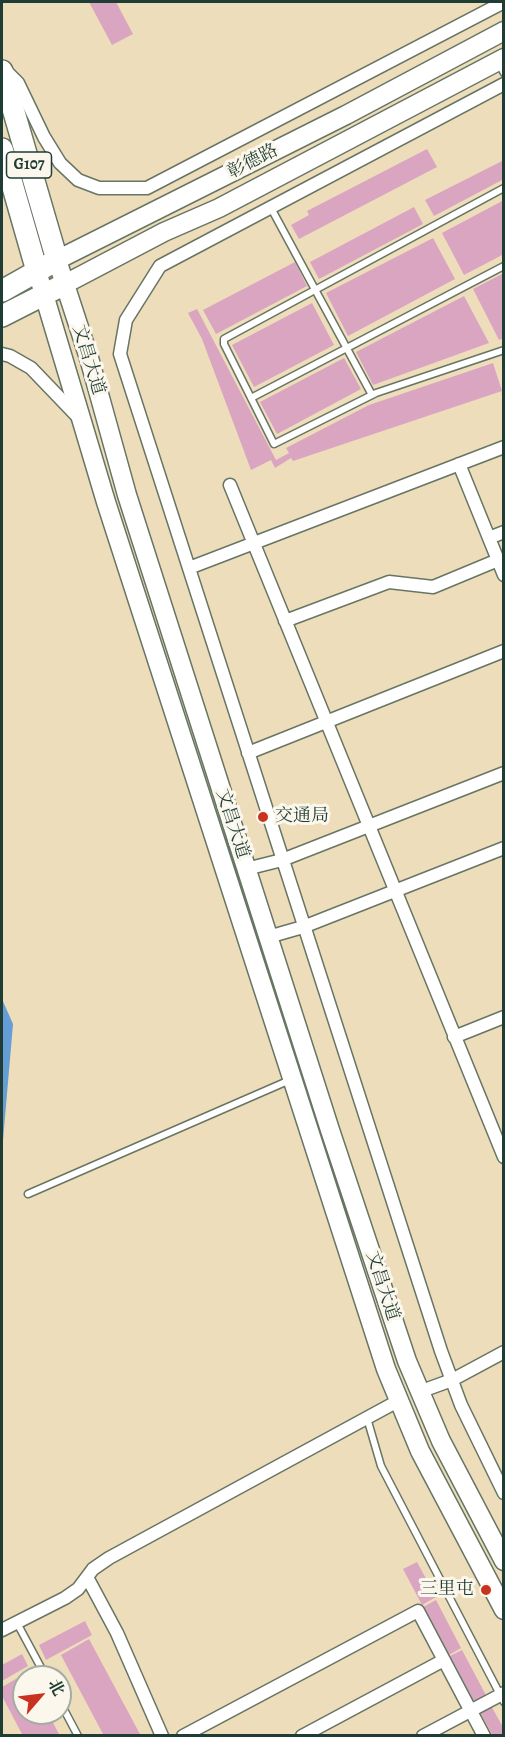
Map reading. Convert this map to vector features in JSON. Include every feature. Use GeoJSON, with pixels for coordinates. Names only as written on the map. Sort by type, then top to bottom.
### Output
{"type":"FeatureCollection","features":[{"type":"Feature","properties":{"kind":"highway","name":"文昌大道"},"geometry":{"type":"LineString","coordinates":[[2,71],[57,260]]}},
{"type":"Feature","properties":{"kind":"highway","name":"文昌大道"},"geometry":{"type":"LineString","coordinates":[[2,149],[37,271]]}},
{"type":"Feature","properties":{"kind":"highway","name":"彰德路"},"geometry":{"type":"LineString","coordinates":[[2,291],[57,260]]}},
{"type":"Feature","properties":{"kind":"highway","name":"彰德路"},"geometry":{"type":"LineString","coordinates":[[2,316],[65,284]]}},
{"type":"Feature","properties":{"kind":"main road","name":"彰德路"},"geometry":{"type":"LineString","coordinates":[[57,260],[346,115],[504,31]]}},
{"type":"Feature","properties":{"kind":"main road","name":"彰德路"},"geometry":{"type":"LineString","coordinates":[[65,284],[164,232],[219,208],[502,64]]}},
{"type":"Feature","properties":{"kind":"main road","name":"文昌大道"},"geometry":{"type":"LineString","coordinates":[[57,260],[89,358],[127,495],[246,869],[418,1392],[504,1561]]}},
{"type":"Feature","properties":{"kind":"main road","name":"文昌大道"},"geometry":{"type":"LineString","coordinates":[[37,271],[82,422],[290,1080],[398,1401],[420,1451],[504,1610]]}},
{"type":"Feature","properties":{"kind":"street"},"geometry":{"type":"LineString","coordinates":[[2,66],[18,83],[44,138],[60,163],[78,180],[99,188],[147,188],[504,2]]}},
{"type":"Feature","properties":{"kind":"street"},"geometry":{"type":"LineString","coordinates":[[504,84],[160,266],[135,303],[120,338],[120,354],[303,927],[452,1380],[504,1493]]}},
{"type":"Feature","properties":{"kind":"street"},"geometry":{"type":"LineString","coordinates":[[2,354],[31,368],[48,383],[82,422]]}},
{"type":"Feature","properties":{"kind":"street"},"geometry":{"type":"LineString","coordinates":[[189,568],[504,447]]}},
{"type":"Feature","properties":{"kind":"street"},"geometry":{"type":"LineString","coordinates":[[459,464],[504,575]]}},
{"type":"Feature","properties":{"kind":"street"},"geometry":{"type":"LineString","coordinates":[[230,485],[504,1157]]}},
{"type":"Feature","properties":{"kind":"street"},"geometry":{"type":"LineString","coordinates":[[489,538],[504,532]]}},
{"type":"Feature","properties":{"kind":"street"},"geometry":{"type":"LineString","coordinates":[[285,621],[389,582],[433,587],[498,560]]}},
{"type":"Feature","properties":{"kind":"street"},"geometry":{"type":"LineString","coordinates":[[248,753],[504,651]]}},
{"type":"Feature","properties":{"kind":"street"},"geometry":{"type":"LineString","coordinates":[[246,869],[282,860],[504,773]]}},
{"type":"Feature","properties":{"kind":"street"},"geometry":{"type":"LineString","coordinates":[[268,937],[303,927],[504,848]]}},
{"type":"Feature","properties":{"kind":"street"},"geometry":{"type":"LineString","coordinates":[[454,1036],[504,1017]]}},
{"type":"Feature","properties":{"kind":"street"},"geometry":{"type":"LineString","coordinates":[[490,1125],[504,1120]]}},
{"type":"Feature","properties":{"kind":"street"},"geometry":{"type":"LineString","coordinates":[[418,1392],[452,1380],[504,1352]]}},
{"type":"Feature","properties":{"kind":"street"},"geometry":{"type":"LineString","coordinates":[[2,1630],[65,1598],[78,1589],[87,1577],[110,1558],[398,1401]]}},
{"type":"Feature","properties":{"kind":"street"},"geometry":{"type":"LineString","coordinates":[[87,1577],[117,1633],[162,1736]]}},
{"type":"Feature","properties":{"kind":"street"},"geometry":{"type":"LineString","coordinates":[[183,1736],[418,1611],[484,1736]]}},
{"type":"Feature","properties":{"kind":"street"},"geometry":{"type":"LineString","coordinates":[[302,1736],[444,1660]]}},
{"type":"Feature","properties":{"kind":"street"},"geometry":{"type":"LineString","coordinates":[[423,1736],[471,1710],[502,1697]]}},
{"type":"Feature","properties":{"kind":"lane"},"geometry":{"type":"LineString","coordinates":[[504,188],[224,339],[224,344],[274,444],[372,395],[504,350]]}},
{"type":"Feature","properties":{"kind":"lane"},"geometry":{"type":"LineString","coordinates":[[271,207],[372,395]]}},
{"type":"Feature","properties":{"kind":"lane"},"geometry":{"type":"LineString","coordinates":[[251,398],[504,266]]}},
{"type":"Feature","properties":{"kind":"lane"},"geometry":{"type":"LineString","coordinates":[[28,1194],[290,1080]]}},
{"type":"Feature","properties":{"kind":"lane"},"geometry":{"type":"LineString","coordinates":[[368,1418],[381,1466],[502,1697]]}},
{"type":"Feature","properties":{"kind":"lane"},"geometry":{"type":"LineString","coordinates":[[17,1622],[40,1665]]}},
{"type":"Feature","properties":{"kind":"water"},"geometry":{"type":"Polygon","coordinates":[[[2,999],[13,1024],[2,1152],[2,999]]]}},
{"type":"Feature","properties":{"kind":"building"},"geometry":{"type":"Polygon","coordinates":[[[89,2],[116,2],[133,34],[112,45],[89,2]]]}},
{"type":"Feature","properties":{"kind":"building"},"geometry":{"type":"Polygon","coordinates":[[[427,149],[437,167],[299,239],[291,225],[309,215],[307,211],[427,149]]]}},
{"type":"Feature","properties":{"kind":"building"},"geometry":{"type":"Polygon","coordinates":[[[504,160],[504,179],[434,216],[425,200],[504,160]]]}},
{"type":"Feature","properties":{"kind":"building"},"geometry":{"type":"Polygon","coordinates":[[[504,200],[504,254],[464,275],[442,233],[504,200]]]}},
{"type":"Feature","properties":{"kind":"building"},"geometry":{"type":"Polygon","coordinates":[[[414,207],[423,224],[319,279],[310,262],[414,207]]]}},
{"type":"Feature","properties":{"kind":"building"},"geometry":{"type":"Polygon","coordinates":[[[433,238],[455,279],[348,336],[326,293],[433,238]]]}},
{"type":"Feature","properties":{"kind":"building"},"geometry":{"type":"Polygon","coordinates":[[[295,262],[307,286],[216,334],[203,310],[295,262]]]}},
{"type":"Feature","properties":{"kind":"building"},"geometry":{"type":"Polygon","coordinates":[[[504,273],[504,338],[499,340],[473,289],[504,273]]]}},
{"type":"Feature","properties":{"kind":"building"},"geometry":{"type":"Polygon","coordinates":[[[464,296],[489,343],[373,385],[356,352],[464,296]]]}},
{"type":"Feature","properties":{"kind":"building"},"geometry":{"type":"Polygon","coordinates":[[[312,303],[334,345],[254,387],[232,345],[312,303]]]}},
{"type":"Feature","properties":{"kind":"building"},"geometry":{"type":"Polygon","coordinates":[[[197,309],[276,460],[289,453],[286,448],[369,405],[493,363],[502,391],[293,461],[291,458],[275,468],[271,460],[251,470],[202,339],[188,313],[197,309]]]}},
{"type":"Feature","properties":{"kind":"building"},"geometry":{"type":"Polygon","coordinates":[[[344,358],[361,389],[277,434],[260,402],[344,358]]]}},
{"type":"Feature","properties":{"kind":"building"},"geometry":{"type":"Polygon","coordinates":[[[417,1562],[436,1597],[422,1605],[403,1569],[417,1562]]]}},
{"type":"Feature","properties":{"kind":"building"},"geometry":{"type":"Polygon","coordinates":[[[436,1600],[461,1648],[449,1655],[423,1607],[436,1600]]]}},
{"type":"Feature","properties":{"kind":"building"},"geometry":{"type":"Polygon","coordinates":[[[85,1621],[92,1635],[46,1660],[39,1645],[85,1621]]]}},
{"type":"Feature","properties":{"kind":"building"},"geometry":{"type":"Polygon","coordinates":[[[89,1639],[141,1736],[104,1736],[72,1676],[72,1665],[66,1665],[61,1655],[89,1639]]]}},
{"type":"Feature","properties":{"kind":"building"},"geometry":{"type":"Polygon","coordinates":[[[462,1650],[488,1699],[476,1706],[450,1656],[462,1650]]]}},
{"type":"Feature","properties":{"kind":"building"},"geometry":{"type":"Polygon","coordinates":[[[22,1654],[28,1665],[12,1665],[12,1675],[2,1681],[2,1665],[22,1654]]]}},
{"type":"Feature","properties":{"kind":"building"},"geometry":{"type":"Polygon","coordinates":[[[12,1681],[12,1715],[2,1696],[2,1687],[12,1681]]]}},
{"type":"Feature","properties":{"kind":"building"},"geometry":{"type":"Polygon","coordinates":[[[489,1702],[504,1729],[504,1736],[493,1736],[478,1708],[489,1702]]]}},
{"type":"Feature","properties":{"kind":"building"},"geometry":{"type":"Polygon","coordinates":[[[17,1725],[54,1725],[60,1736],[23,1736],[17,1725]]]}},
{"type":"Feature","properties":{"kind":"place","name":"交通局"},"geometry":{"type":"Point","coordinates":[263,817]}},
{"type":"Feature","properties":{"kind":"place","name":"三里屯"},"geometry":{"type":"Point","coordinates":[486,1590]}}]}
